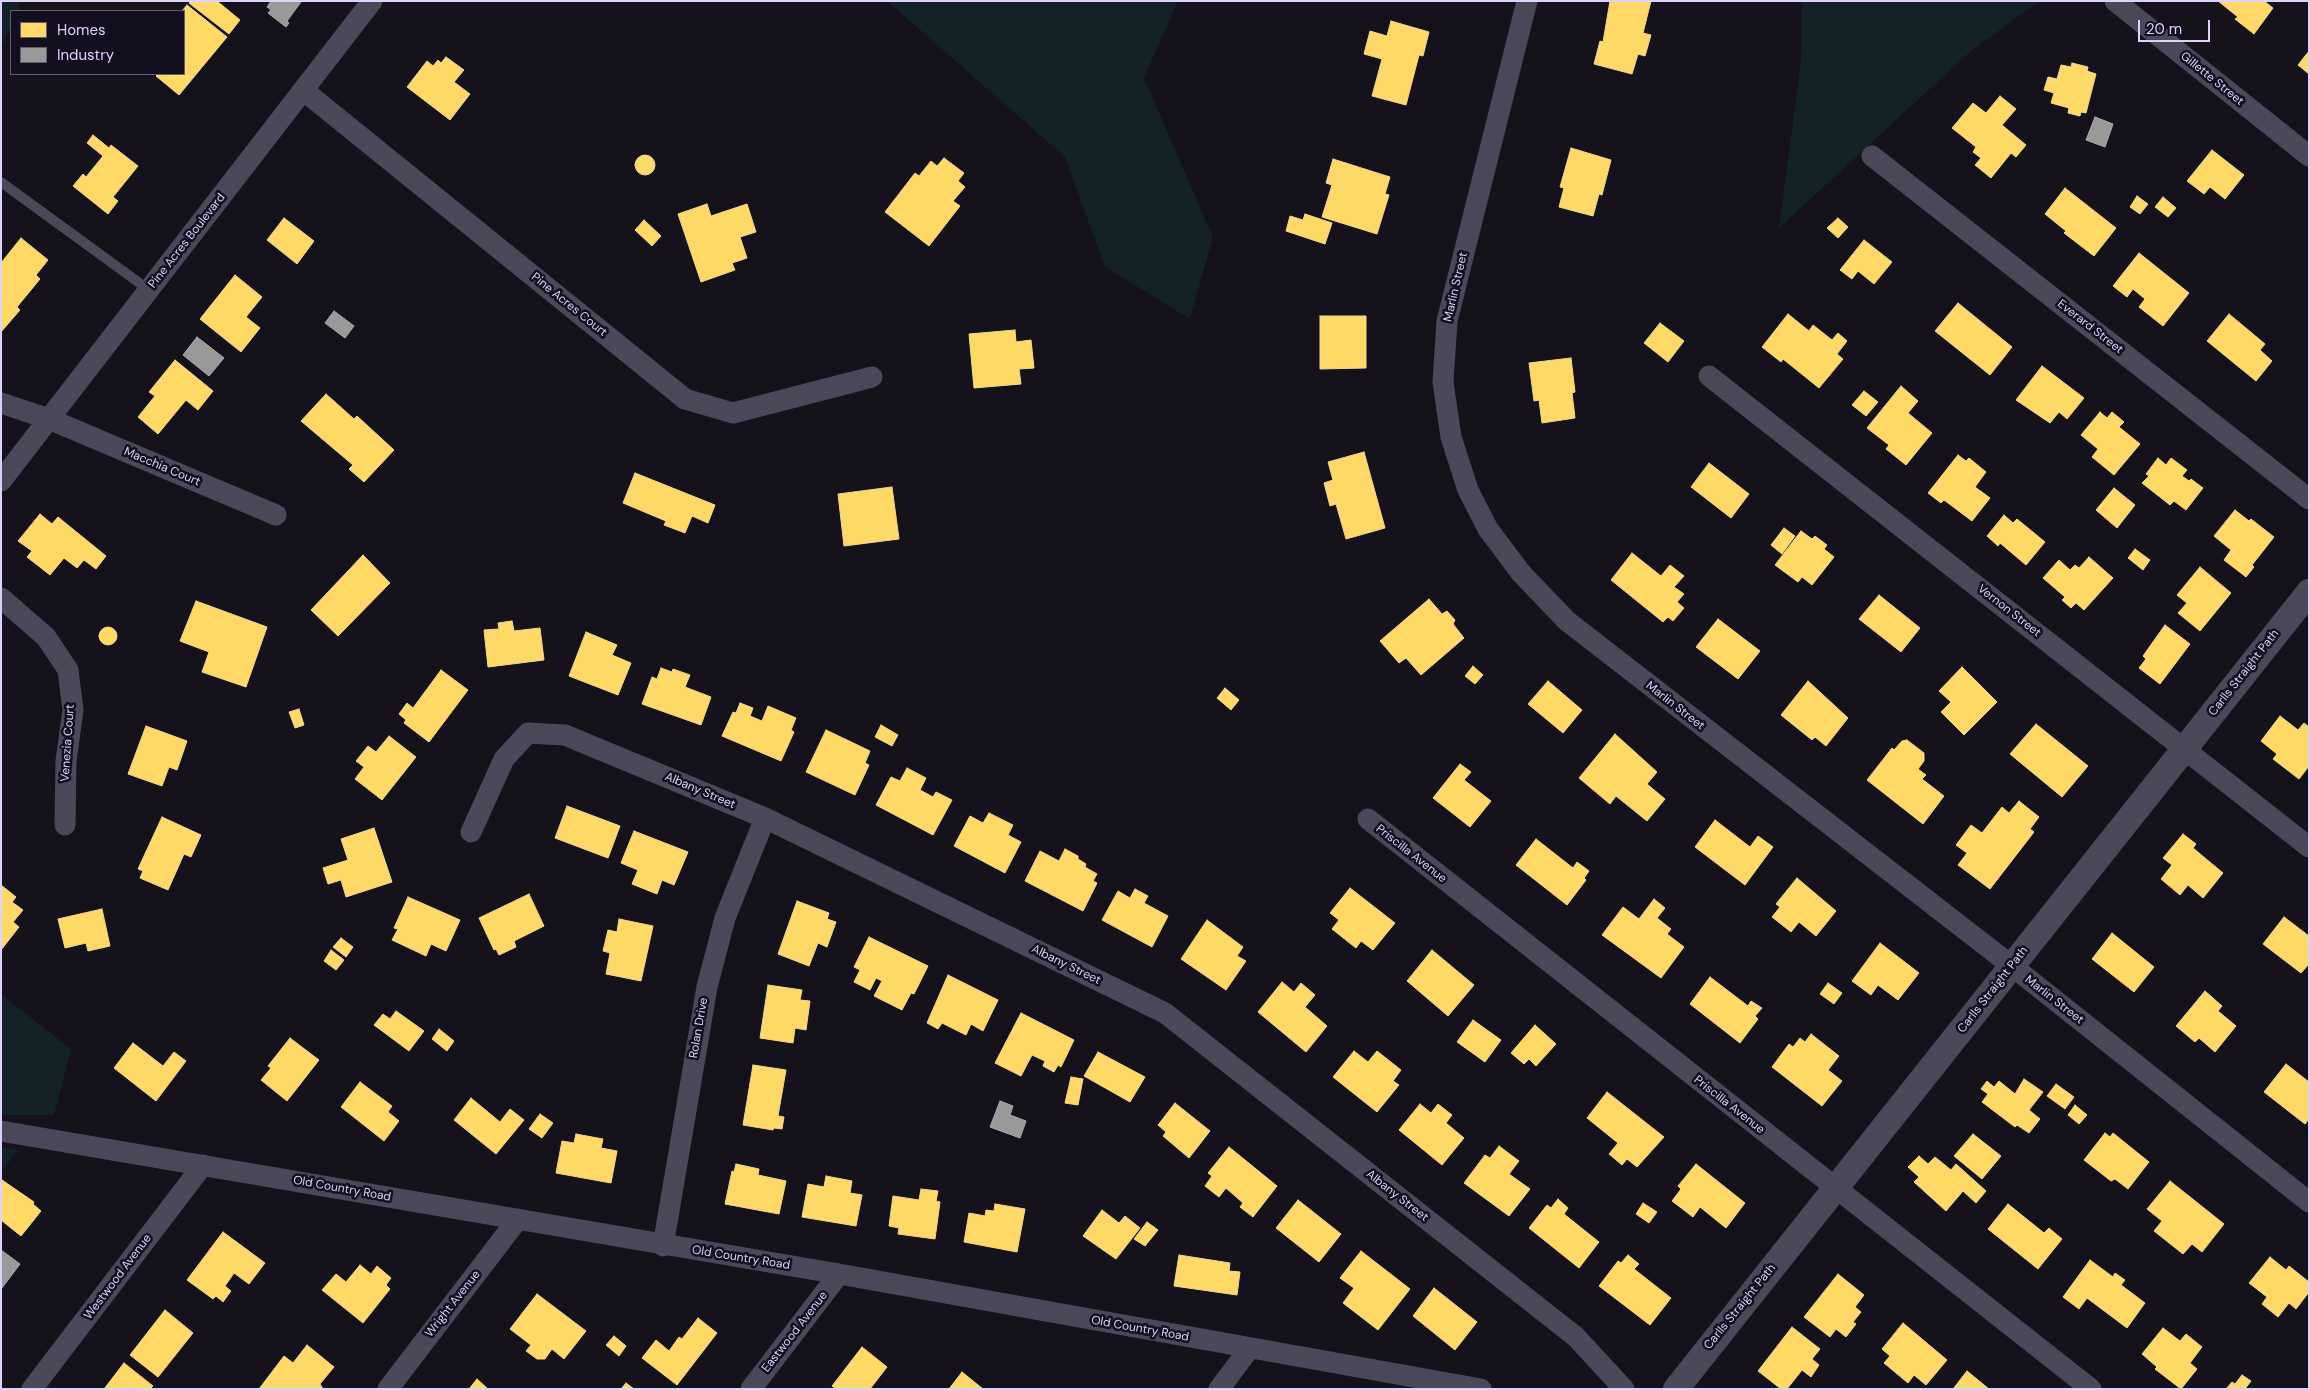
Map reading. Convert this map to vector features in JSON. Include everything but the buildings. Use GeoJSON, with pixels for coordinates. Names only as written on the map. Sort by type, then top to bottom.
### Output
{"type":"FeatureCollection","features":[{"type":"Feature","properties":{"kind":"street","name":"Pine Acres Boulevard"},"geometry":{"type":"LineString","coordinates":[[1,481],[372,1]]}},
{"type":"Feature","properties":{"kind":"street","name":"Marlin Street"},"geometry":{"type":"LineString","coordinates":[[1527,1],[1446,321],[1443,382],[1451,437],[1468,490],[1488,530],[1521,574],[1567,622],[2012,966],[2309,1202]]}},
{"type":"Feature","properties":{"kind":"street","name":"Gillette Street"},"geometry":{"type":"LineString","coordinates":[[2115,1],[2309,156]]}},
{"type":"Feature","properties":{"kind":"street","name":"Pine Acres Court"},"geometry":{"type":"LineString","coordinates":[[303,90],[685,399],[734,413],[872,377]]}},
{"type":"Feature","properties":{"kind":"street","name":"Everard Street"},"geometry":{"type":"LineString","coordinates":[[1872,156],[2309,499]]}},
{"type":"Feature","properties":{"kind":"street","name":"Vernon Street"},"geometry":{"type":"LineString","coordinates":[[1709,376],[2309,847]]}},
{"type":"Feature","properties":{"kind":"street","name":"Macchia Court"},"geometry":{"type":"LineString","coordinates":[[1,403],[49,419],[276,515]]}},
{"type":"Feature","properties":{"kind":"street","name":"Carlls Straight Path"},"geometry":{"type":"LineString","coordinates":[[1676,1389],[2309,592]]}},
{"type":"Feature","properties":{"kind":"street","name":"Venezia Court"},"geometry":{"type":"LineString","coordinates":[[1,598],[46,637],[68,670],[73,710],[66,761],[65,825]]}},
{"type":"Feature","properties":{"kind":"street","name":"Albany Street"},"geometry":{"type":"LineString","coordinates":[[470,832],[504,758],[528,733],[565,735],[765,818],[1165,1014],[1576,1337],[1624,1389]]}},
{"type":"Feature","properties":{"kind":"street","name":"Rolan Drive"},"geometry":{"type":"LineString","coordinates":[[663,1246],[707,987],[725,918],[765,818]]}},
{"type":"Feature","properties":{"kind":"street","name":"Priscilla Avenue"},"geometry":{"type":"LineString","coordinates":[[1368,820],[2091,1389]]}},
{"type":"Feature","properties":{"kind":"street","name":"Old Country Road"},"geometry":{"type":"LineString","coordinates":[[1,1131],[150,1158],[203,1165],[518,1219],[663,1246],[839,1274],[1481,1389]]}},
{"type":"Feature","properties":{"kind":"street","name":"Westwood Avenue"},"geometry":{"type":"LineString","coordinates":[[32,1389],[203,1165]]}},
{"type":"Feature","properties":{"kind":"street","name":"Wright Avenue"},"geometry":{"type":"LineString","coordinates":[[388,1389],[518,1219]]}},
{"type":"Feature","properties":{"kind":"street","name":"Eastwood Avenue"},"geometry":{"type":"LineString","coordinates":[[751,1389],[839,1274]]}},
{"type":"Feature","properties":{"kind":"street"},"geometry":{"type":"LineString","coordinates":[[1218,1389],[1250,1348]]}},
{"type":"Feature","properties":{"kind":"lane"},"geometry":{"type":"LineString","coordinates":[[1,182],[149,290]]}},
{"type":"Feature","properties":{"kind":"shaded area"},"geometry":{"type":"Polygon","coordinates":[[[1,1],[20,1],[18,10],[10,10],[10,28],[1,47],[1,1]]]}},
{"type":"Feature","properties":{"kind":"shaded area"},"geometry":{"type":"Polygon","coordinates":[[[887,1],[1178,1],[1144,78],[1213,237],[1190,319],[1105,267],[1065,157],[887,1]]]}},
{"type":"Feature","properties":{"kind":"shaded area"},"geometry":{"type":"Polygon","coordinates":[[[1802,1],[2039,1],[1970,52],[1779,228],[1801,61],[1802,1]]]}},
{"type":"Feature","properties":{"kind":"shaded area"},"geometry":{"type":"Polygon","coordinates":[[[1,994],[71,1049],[54,1115],[1,1115],[1,994]]]}},
{"type":"Feature","properties":{"kind":"shaded area"},"geometry":{"type":"Polygon","coordinates":[[[1,1147],[18,1150],[1,1172],[1,1147]]]}}]}
